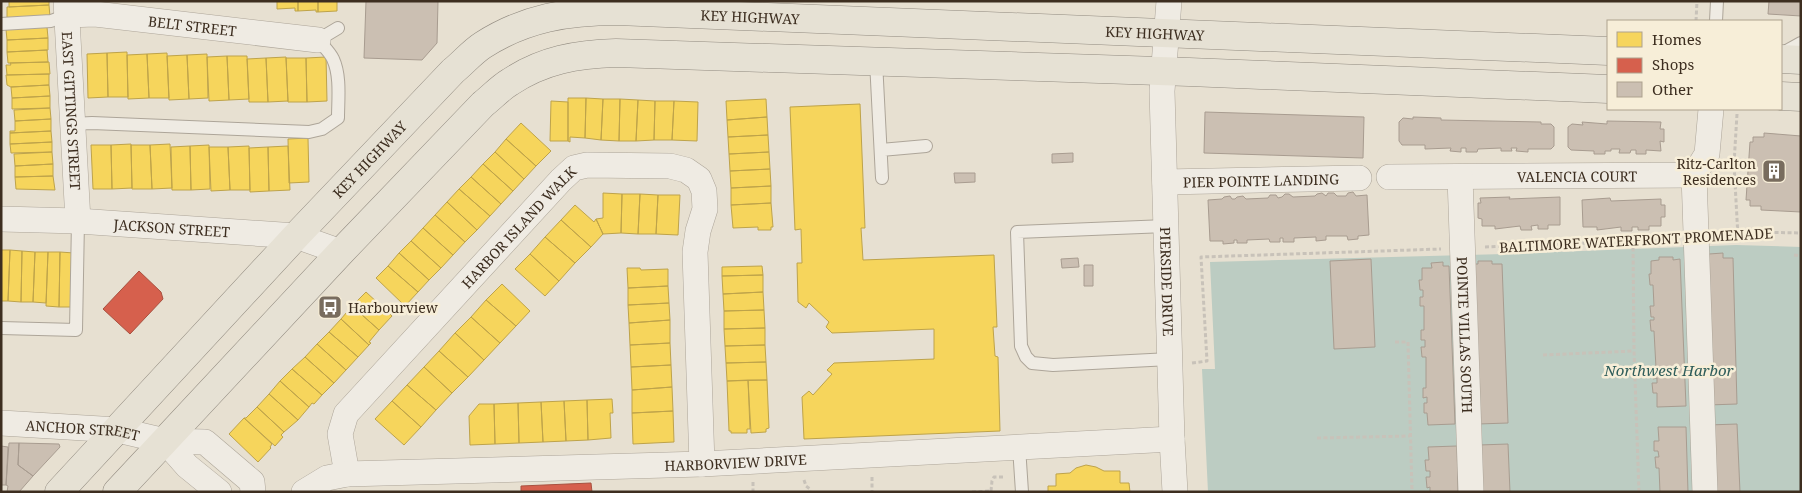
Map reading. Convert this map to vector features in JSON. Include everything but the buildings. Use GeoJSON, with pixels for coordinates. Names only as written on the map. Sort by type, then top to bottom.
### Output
{"type":"FeatureCollection","features":[{"type":"Feature","properties":{"kind":"main road","name":"KEY HIGHWAY"},"geometry":{"type":"LineString","coordinates":[[60,492],[296,236],[453,71],[482,46],[514,28],[546,18],[582,11],[617,11],[1607,51]]}},
{"type":"Feature","properties":{"kind":"main road"},"geometry":{"type":"LineString","coordinates":[[117,492],[341,252],[483,104],[508,83],[532,69],[586,54],[616,53],[876,61],[1607,89]]}},
{"type":"Feature","properties":{"kind":"main road"},"geometry":{"type":"LineString","coordinates":[[1782,59],[1801,60]]}},
{"type":"Feature","properties":{"kind":"main road"},"geometry":{"type":"LineString","coordinates":[[1782,96],[1801,97]]}},
{"type":"Feature","properties":{"kind":"street","name":"PIERSIDE DRIVE"},"geometry":{"type":"LineString","coordinates":[[1169,1],[1162,92],[1166,226],[1181,361],[1172,439],[1171,487]]}},
{"type":"Feature","properties":{"kind":"street","name":"BELT STREET"},"geometry":{"type":"LineString","coordinates":[[67,8],[96,14],[328,34]]}},
{"type":"Feature","properties":{"kind":"street","name":"EAST GITTINGS STREET"},"geometry":{"type":"LineString","coordinates":[[67,8],[78,222]]}},
{"type":"Feature","properties":{"kind":"street"},"geometry":{"type":"LineString","coordinates":[[1705,492],[1694,175],[1707,154],[1711,110]]}},
{"type":"Feature","properties":{"kind":"street","name":"HARBOR ISLAND WALK"},"geometry":{"type":"LineString","coordinates":[[347,474],[340,434],[346,414],[561,180],[574,168],[587,164],[670,166],[686,170],[698,180],[704,191],[705,209],[698,231],[695,252],[702,464]]}},
{"type":"Feature","properties":{"kind":"street","name":"VALENCIA COURT"},"geometry":{"type":"LineString","coordinates":[[1389,177],[1694,175]]}},
{"type":"Feature","properties":{"kind":"street","name":"POINTE VILLAS SOUTH"},"geometry":{"type":"LineString","coordinates":[[1460,177],[1471,492]]}},
{"type":"Feature","properties":{"kind":"street","name":"PIER POINTE LANDING"},"geometry":{"type":"LineString","coordinates":[[1165,182],[1359,178]]}},
{"type":"Feature","properties":{"kind":"street","name":"JACKSON STREET"},"geometry":{"type":"LineString","coordinates":[[1,219],[296,236],[341,252]]}},
{"type":"Feature","properties":{"kind":"street","name":"ANCHOR STREET"},"geometry":{"type":"LineString","coordinates":[[1,423],[118,430],[165,441]]}},
{"type":"Feature","properties":{"kind":"street","name":"HARBORVIEW DRIVE"},"geometry":{"type":"LineString","coordinates":[[304,492],[327,478],[347,474],[702,464],[1172,439]]}},
{"type":"Feature","properties":{"kind":"street"},"geometry":{"type":"LineString","coordinates":[[165,441],[187,466],[219,492]]}},
{"type":"Feature","properties":{"kind":"street"},"geometry":{"type":"LineString","coordinates":[[165,441],[205,442],[252,482],[253,492]]}},
{"type":"Feature","properties":{"kind":"lane"},"geometry":{"type":"LineString","coordinates":[[1716,20],[1717,1]]}},
{"type":"Feature","properties":{"kind":"lane"},"geometry":{"type":"LineString","coordinates":[[1,24],[51,21],[67,8]]}},
{"type":"Feature","properties":{"kind":"lane"},"geometry":{"type":"LineString","coordinates":[[72,124],[92,123],[309,132],[322,129],[338,118],[336,72],[328,34]]}},
{"type":"Feature","properties":{"kind":"lane"},"geometry":{"type":"LineString","coordinates":[[1782,54],[1801,43]]}},
{"type":"Feature","properties":{"kind":"lane"},"geometry":{"type":"LineString","coordinates":[[876,61],[882,178]]}},
{"type":"Feature","properties":{"kind":"lane"},"geometry":{"type":"LineString","coordinates":[[881,150],[926,146]]}},
{"type":"Feature","properties":{"kind":"lane"},"geometry":{"type":"LineString","coordinates":[[1,328],[76,330],[78,222]]}},
{"type":"Feature","properties":{"kind":"lane"},"geometry":{"type":"LineString","coordinates":[[1166,226],[1017,232],[1021,346],[1026,357],[1032,363],[1053,365],[1181,361]]}},
{"type":"Feature","properties":{"kind":"lane"},"geometry":{"type":"LineString","coordinates":[[1019,447],[1022,492]]}},
{"type":"Feature","properties":{"kind":"path"},"geometry":{"type":"LineString","coordinates":[[1696,20],[1697,1]]}},
{"type":"Feature","properties":{"kind":"path"},"geometry":{"type":"LineString","coordinates":[[1737,114],[1734,164],[1738,237]]}},
{"type":"Feature","properties":{"kind":"path","name":"BALTIMORE WATERFRONT PROMENADE"},"geometry":{"type":"LineString","coordinates":[[1181,361],[1207,361],[1201,257],[1696,239],[1738,237],[1751,232],[1801,233]]}},
{"type":"Feature","properties":{"kind":"path"},"geometry":{"type":"LineString","coordinates":[[1633,241],[1634,351],[1639,492]]}},
{"type":"Feature","properties":{"kind":"path"},"geometry":{"type":"LineString","coordinates":[[1794,255],[1801,256]]}},
{"type":"Feature","properties":{"kind":"path"},"geometry":{"type":"LineString","coordinates":[[1395,342],[1408,342],[1412,492]]}},
{"type":"Feature","properties":{"kind":"path"},"geometry":{"type":"LineString","coordinates":[[1543,355],[1634,351]]}},
{"type":"Feature","properties":{"kind":"path"},"geometry":{"type":"LineString","coordinates":[[1317,438],[1410,436]]}},
{"type":"Feature","properties":{"kind":"path"},"geometry":{"type":"LineString","coordinates":[[972,492],[991,491],[994,477],[1004,477],[1008,474]]}},
{"type":"Feature","properties":{"kind":"path"},"geometry":{"type":"LineString","coordinates":[[804,482],[810,489],[810,492]]}},
{"type":"Feature","properties":{"kind":"water","name":"Northwest Harbor"},"geometry":{"type":"Polygon","coordinates":[[[1736,245],[1801,247],[1801,492],[1208,492],[1202,369],[1215,369],[1210,262],[1504,254],[1736,245]]]}},
{"type":"Feature","properties":{"kind":"place","name":"Ritz-Carlton Residences"},"geometry":{"type":"Point","coordinates":[1774,171]}},
{"type":"Feature","properties":{"kind":"place","name":"Harbourview"},"geometry":{"type":"Point","coordinates":[330,307]}}]}
